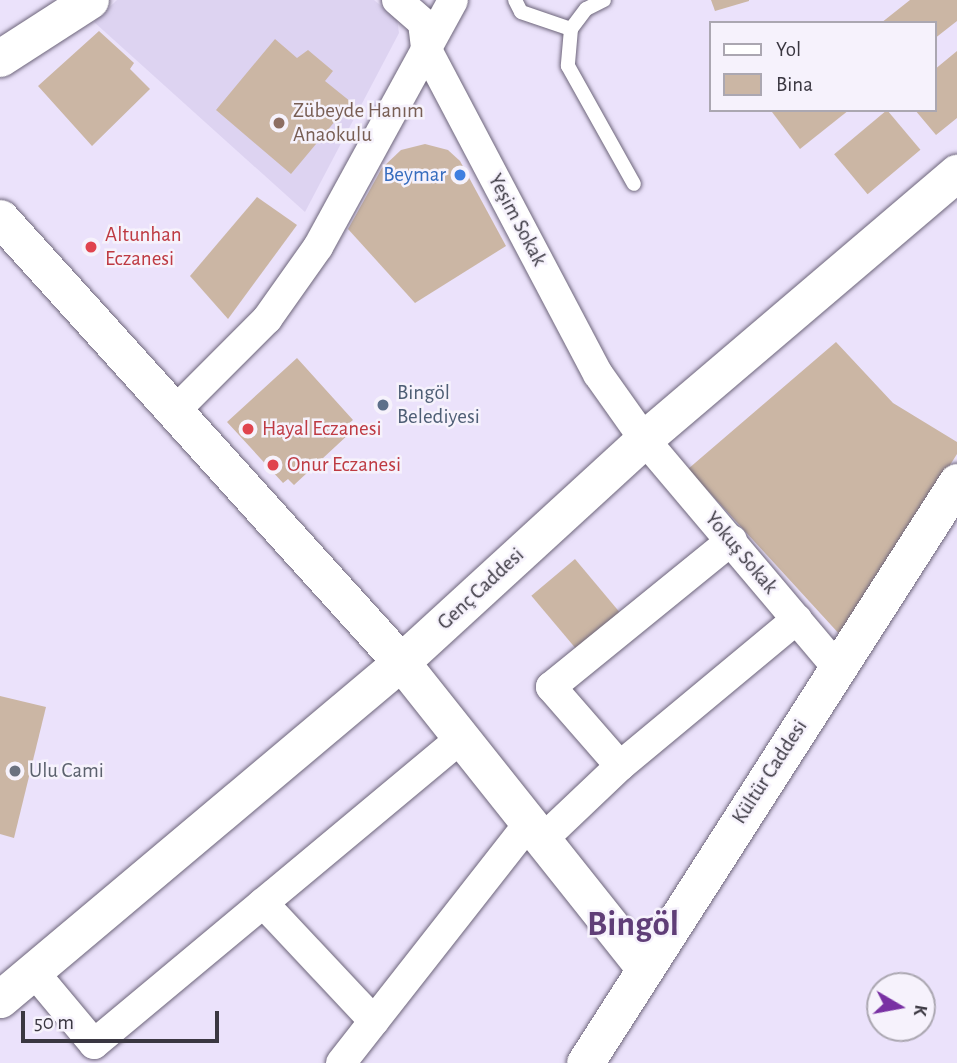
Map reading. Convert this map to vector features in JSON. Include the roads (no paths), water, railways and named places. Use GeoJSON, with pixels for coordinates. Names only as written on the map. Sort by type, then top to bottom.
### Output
{"type":"FeatureCollection","features":[{"type":"Feature","properties":{"kind":"street"},"geometry":{"type":"LineString","coordinates":[[0,58],[90,0]]}},
{"type":"Feature","properties":{"kind":"street","name":"Yeşim Sokak"},"geometry":{"type":"LineString","coordinates":[[397,0],[423,23],[426,48],[598,374],[643,439]]}},
{"type":"Feature","properties":{"kind":"street"},"geometry":{"type":"LineString","coordinates":[[174,412],[267,319],[318,247],[453,0]]}},
{"type":"Feature","properties":{"kind":"street","name":"Genç Caddesi"},"geometry":{"type":"LineString","coordinates":[[0,999],[401,662],[643,439],[957,173]]}},
{"type":"Feature","properties":{"kind":"street"},"geometry":{"type":"LineString","coordinates":[[0,218],[401,662],[645,967]]}},
{"type":"Feature","properties":{"kind":"street","name":"Yokuş Sokak"},"geometry":{"type":"LineString","coordinates":[[643,439],[838,667]]}},
{"type":"Feature","properties":{"kind":"street","name":"Kültür Caddesi"},"geometry":{"type":"LineString","coordinates":[[585,1063],[957,482]]}},
{"type":"Feature","properties":{"kind":"street"},"geometry":{"type":"LineString","coordinates":[[620,766],[551,687],[732,540]]}},
{"type":"Feature","properties":{"kind":"street"},"geometry":{"type":"LineString","coordinates":[[341,1063],[536,831],[620,766],[797,619]]}},
{"type":"Feature","properties":{"kind":"street"},"geometry":{"type":"LineString","coordinates":[[33,971],[94,1044],[461,738]]}},
{"type":"Feature","properties":{"kind":"street"},"geometry":{"type":"LineString","coordinates":[[264,903],[374,1021]]}},
{"type":"Feature","properties":{"kind":"lane"},"geometry":{"type":"LineString","coordinates":[[515,0],[521,12],[571,29]]}},
{"type":"Feature","properties":{"kind":"lane"},"geometry":{"type":"LineString","coordinates":[[604,0],[586,9],[571,29],[568,66],[634,184]]}},
{"type":"Feature","properties":{"kind":"place","name":"Zübeyde Hanım Anaokulu"},"geometry":{"type":"Point","coordinates":[279,123]}},
{"type":"Feature","properties":{"kind":"place","name":"Beymar"},"geometry":{"type":"Point","coordinates":[460,175]}},
{"type":"Feature","properties":{"kind":"place","name":"Altunhan Eczanesi"},"geometry":{"type":"Point","coordinates":[91,247]}},
{"type":"Feature","properties":{"kind":"place","name":"Bingöl Belediyesi"},"geometry":{"type":"Point","coordinates":[383,405]}},
{"type":"Feature","properties":{"kind":"place","name":"Hayal Eczanesi"},"geometry":{"type":"Point","coordinates":[248,429]}},
{"type":"Feature","properties":{"kind":"place","name":"Onur Eczanesi"},"geometry":{"type":"Point","coordinates":[273,465]}},
{"type":"Feature","properties":{"kind":"place","name":"Ulu Cami"},"geometry":{"type":"Point","coordinates":[15,771]}},
{"type":"Feature","properties":{"kind":"district","name":"Bingöl"},"geometry":{"type":"Point","coordinates":[633,925]}}]}
